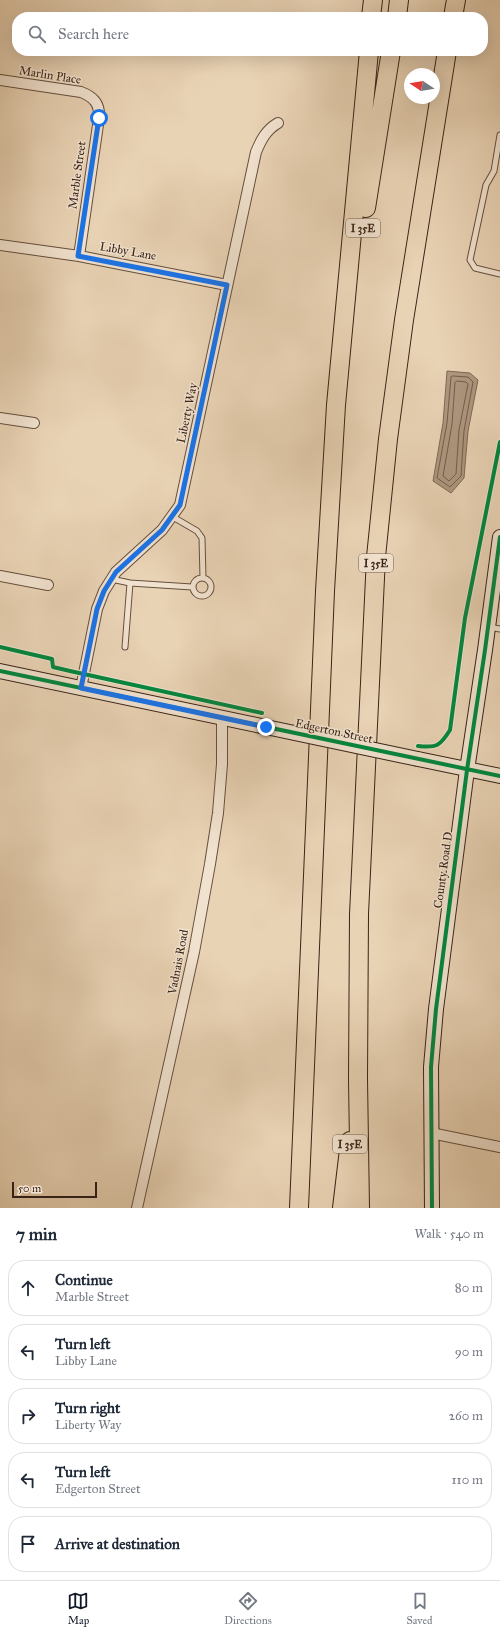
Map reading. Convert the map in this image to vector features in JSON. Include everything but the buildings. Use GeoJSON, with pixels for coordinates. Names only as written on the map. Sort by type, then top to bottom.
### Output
{"type":"FeatureCollection","features":[{"type":"Feature","properties":{"kind":"highway"},"geometry":{"type":"LineString","coordinates":[[371,12],[372,0]]}},
{"type":"Feature","properties":{"kind":"highway"},"geometry":{"type":"LineString","coordinates":[[398,12],[399,0]]}},
{"type":"Feature","properties":{"kind":"highway"},"geometry":{"type":"LineString","coordinates":[[454,12],[456,0]]}},
{"type":"Feature","properties":{"kind":"highway"},"geometry":{"type":"LineString","coordinates":[[336,404],[369,56]]}},
{"type":"Feature","properties":{"kind":"highway","name":"I 35E"},"geometry":{"type":"LineString","coordinates":[[299,1208],[325,591],[336,404],[390,56]]}},
{"type":"Feature","properties":{"kind":"highway","name":"I 35E"},"geometry":{"type":"LineString","coordinates":[[342,1208],[358,1079],[358,974],[362,831],[376,557],[388,439],[404,320],[446,56]]}},
{"type":"Feature","properties":{"kind":"highway"},"geometry":{"type":"LineString","coordinates":[[358,1079],[360,1208]]}},
{"type":"Feature","properties":{"kind":"street","name":"Marlin Place"},"geometry":{"type":"LineString","coordinates":[[0,80],[81,92],[95,100]]}},
{"type":"Feature","properties":{"kind":"street","name":"Marble Street"},"geometry":{"type":"LineString","coordinates":[[78,256],[100,110],[95,100]]}},
{"type":"Feature","properties":{"kind":"street","name":"Liberty Way"},"geometry":{"type":"LineString","coordinates":[[81,688],[97,609],[104,591],[116,572],[162,530],[173,517],[180,505],[185,488],[256,152],[268,130],[278,123]]}},
{"type":"Feature","properties":{"kind":"street","name":"Libby Lane"},"geometry":{"type":"LineString","coordinates":[[0,245],[78,256],[227,285]]}},
{"type":"Feature","properties":{"kind":"street"},"geometry":{"type":"LineString","coordinates":[[0,418],[34,423]]}},
{"type":"Feature","properties":{"kind":"street","name":"County Road D"},"geometry":{"type":"LineString","coordinates":[[432,1208],[431,1067],[436,1009],[467,770],[494,628],[500,537]]}},
{"type":"Feature","properties":{"kind":"street"},"geometry":{"type":"LineString","coordinates":[[0,576],[48,586]]}},
{"type":"Feature","properties":{"kind":"street","name":"Edgerton Street"},"geometry":{"type":"LineString","coordinates":[[0,671],[500,776]]}},
{"type":"Feature","properties":{"kind":"street","name":"Vadnais Road"},"geometry":{"type":"LineString","coordinates":[[137,1208],[186,990],[210,864],[218,813],[222,764],[222,718]]}},
{"type":"Feature","properties":{"kind":"street"},"geometry":{"type":"LineString","coordinates":[[431,1133],[500,1147]]}},
{"type":"Feature","properties":{"kind":"lane"},"geometry":{"type":"LineString","coordinates":[[500,135],[494,171],[486,185],[470,260],[475,268],[500,274]]}},
{"type":"Feature","properties":{"kind":"lane"},"geometry":{"type":"LineString","coordinates":[[173,517],[197,531],[202,538],[203,578]]}},
{"type":"Feature","properties":{"kind":"lane"},"geometry":{"type":"LineString","coordinates":[[203,578],[210,583],[211,589],[208,594],[199,596],[194,593],[192,587],[197,579],[203,578]]}},
{"type":"Feature","properties":{"kind":"lane"},"geometry":{"type":"LineString","coordinates":[[111,579],[192,587]]}},
{"type":"Feature","properties":{"kind":"lane"},"geometry":{"type":"LineString","coordinates":[[125,647],[130,582]]}},
{"type":"Feature","properties":{"kind":"water"},"geometry":{"type":"Polygon","coordinates":[[[447,371],[470,373],[478,380],[468,431],[464,478],[451,493],[433,481],[443,423],[447,371]]]}},
{"type":"Feature","properties":{"kind":"cycle path"},"geometry":{"type":"LineString","coordinates":[[418,746],[430,747],[437,745],[443,740],[450,730],[465,618],[500,442]]}},
{"type":"Feature","properties":{"kind":"cycle path"},"geometry":{"type":"LineString","coordinates":[[432,1208],[431,1067],[436,1009],[467,770],[500,537]]}},
{"type":"Feature","properties":{"kind":"cycle path"},"geometry":{"type":"LineString","coordinates":[[0,647],[52,659],[53,667],[262,713]]}},
{"type":"Feature","properties":{"kind":"cycle path"},"geometry":{"type":"LineString","coordinates":[[0,671],[500,776]]}},
{"type":"Feature","properties":{"kind":"route"},"geometry":{"type":"LineString","coordinates":[[99,118],[78,256],[155,269],[227,285],[185,488],[180,505],[173,517],[162,530],[116,572],[104,591],[97,609],[81,688],[266,727]]}}]}
